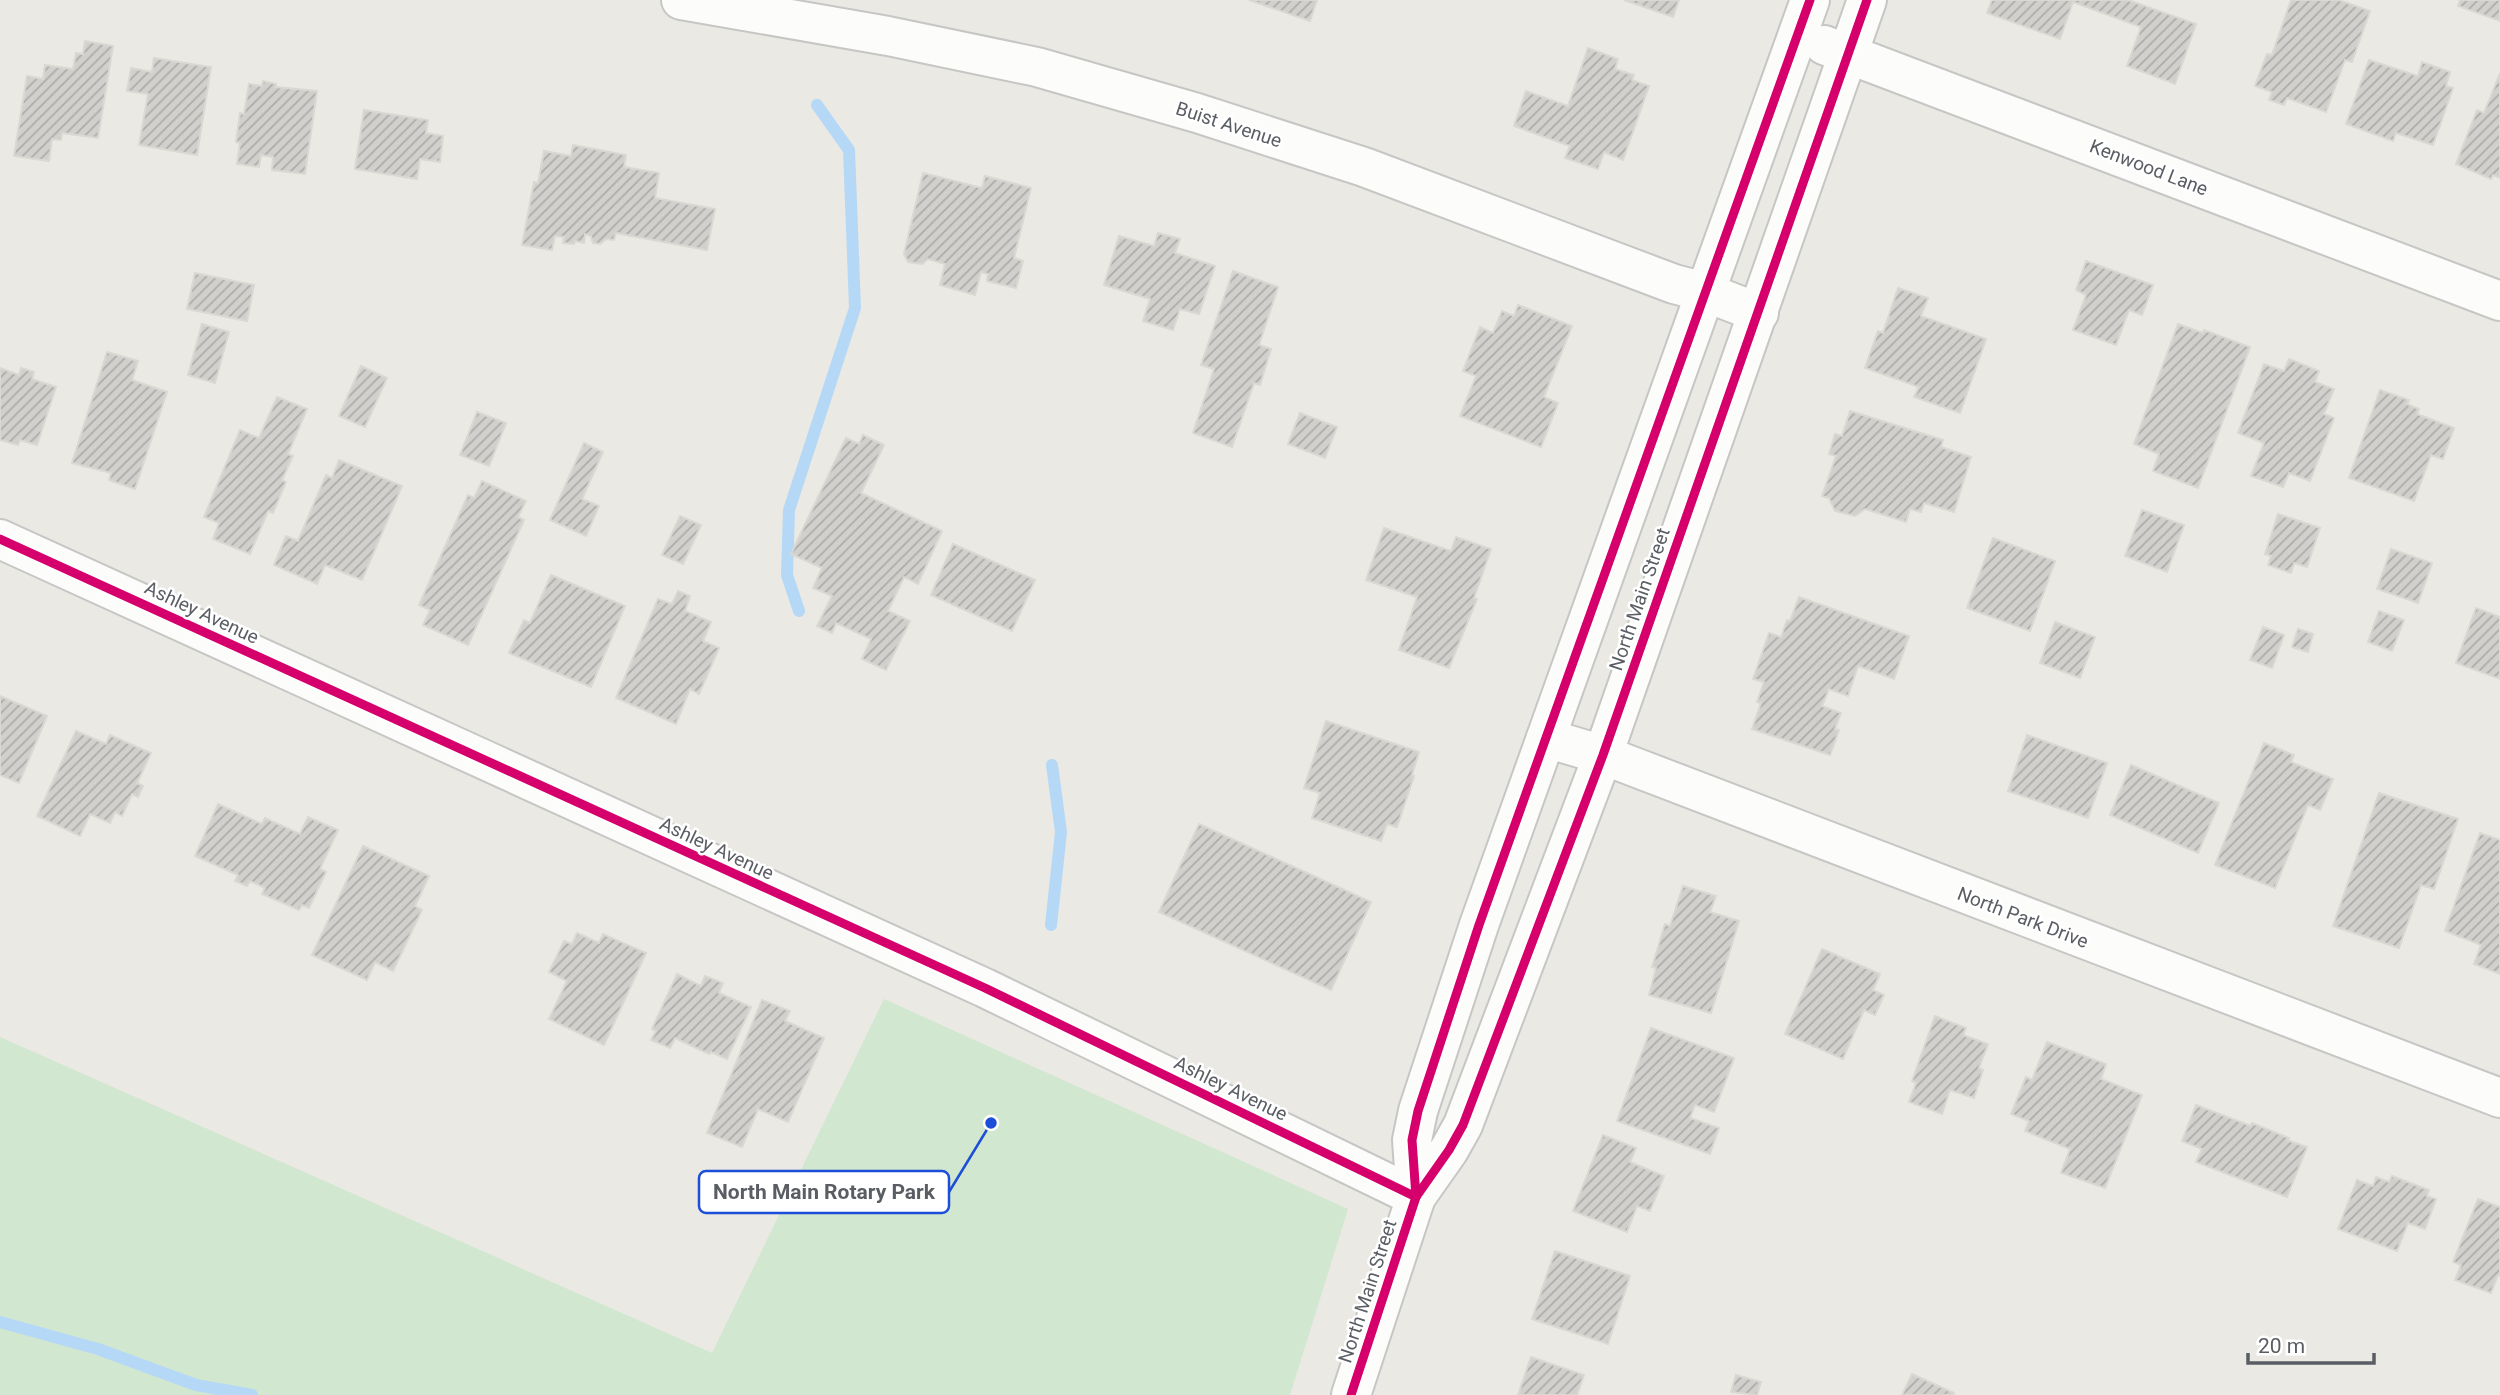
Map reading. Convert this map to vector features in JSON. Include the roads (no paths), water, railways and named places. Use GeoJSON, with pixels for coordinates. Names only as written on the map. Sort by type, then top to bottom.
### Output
{"type":"FeatureCollection","features":[{"type":"Feature","properties":{"kind":"street","name":"Buist Avenue"},"geometry":{"type":"LineString","coordinates":[[681,0],[888,36],[1037,67],[1197,113],[1364,167],[1674,284],[1704,292],[1759,313]]}},
{"type":"Feature","properties":{"kind":"street","name":"North Main Street"},"geometry":{"type":"LineString","coordinates":[[1416,1197],[1412,1140],[1418,1111],[1479,925],[1810,0]]}},
{"type":"Feature","properties":{"kind":"street","name":"North Main Street"},"geometry":{"type":"LineString","coordinates":[[1351,1395],[1416,1197],[1463,1125],[1602,755],[1867,0]]}},
{"type":"Feature","properties":{"kind":"street","name":"Kenwood Lane"},"geometry":{"type":"LineString","coordinates":[[1797,36],[2500,301]]}},
{"type":"Feature","properties":{"kind":"street","name":"Ashley Avenue"},"geometry":{"type":"LineString","coordinates":[[0,539],[985,988],[1416,1197]]}},
{"type":"Feature","properties":{"kind":"street","name":"North Park Drive"},"geometry":{"type":"LineString","coordinates":[[1546,738],[1602,755],[2500,1098]]}},
{"type":"Feature","properties":{"kind":"waterway"},"geometry":{"type":"LineString","coordinates":[[799,611],[787,575],[789,510],[855,308],[849,150],[817,105]]}},
{"type":"Feature","properties":{"kind":"waterway"},"geometry":{"type":"LineString","coordinates":[[1051,925],[1061,832],[1052,765]]}},
{"type":"Feature","properties":{"kind":"waterway"},"geometry":{"type":"LineString","coordinates":[[0,1322],[98,1349],[196,1385],[252,1395]]}},
{"type":"Feature","properties":{"kind":"place","name":"North Main Rotary Park"},"geometry":{"type":"Point","coordinates":[991,1123]}}]}
